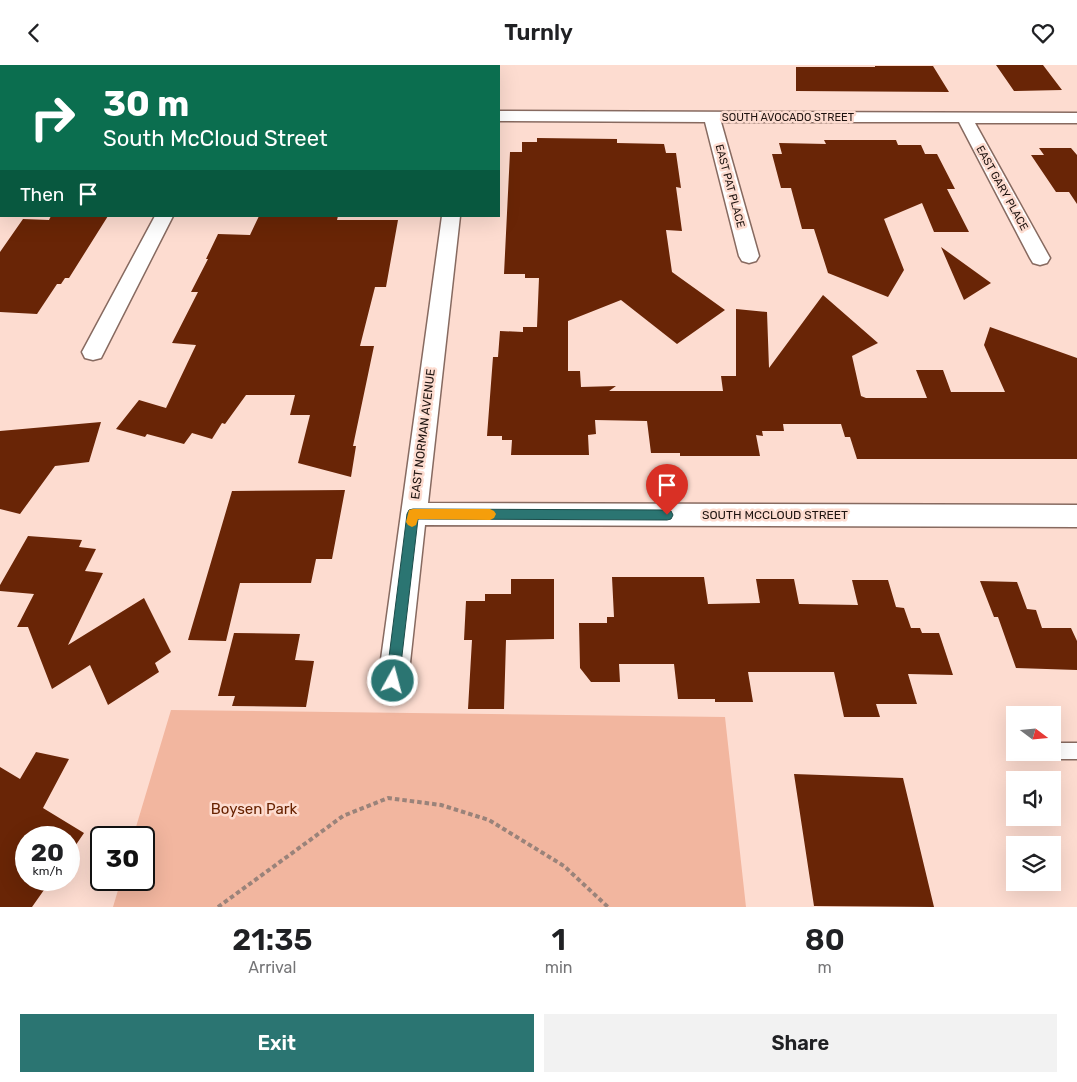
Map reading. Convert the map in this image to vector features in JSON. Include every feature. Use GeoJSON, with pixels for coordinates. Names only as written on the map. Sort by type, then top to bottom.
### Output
{"type":"FeatureCollection","features":[{"type":"Feature","properties":{"kind":"street","name":"SOUTH AVOCADO STREET"},"geometry":{"type":"LineString","coordinates":[[500,116],[1077,118]]}},
{"type":"Feature","properties":{"kind":"street","name":"EAST PAT PLACE"},"geometry":{"type":"LineString","coordinates":[[712,117],[749,256]]}},
{"type":"Feature","properties":{"kind":"street","name":"EAST GARY PLACE"},"geometry":{"type":"LineString","coordinates":[[964,117],[1040,258]]}},
{"type":"Feature","properties":{"kind":"street"},"geometry":{"type":"LineString","coordinates":[[93,352],[163,217]]}},
{"type":"Feature","properties":{"kind":"street","name":"EAST NORMAN AVENUE"},"geometry":{"type":"LineString","coordinates":[[393,681],[451,217]]}},
{"type":"Feature","properties":{"kind":"street","name":"SOUTH MCCLOUD STREET"},"geometry":{"type":"LineString","coordinates":[[413,514],[1077,516]]}},
{"type":"Feature","properties":{"kind":"lane"},"geometry":{"type":"LineString","coordinates":[[1061,751],[1077,751]]}},
{"type":"Feature","properties":{"kind":"path"},"geometry":{"type":"LineString","coordinates":[[218,907],[343,816],[388,798],[441,805],[489,821],[564,866],[608,907]]}},
{"type":"Feature","properties":{"kind":"green space","name":"Boysen Park"},"geometry":{"type":"Polygon","coordinates":[[[171,710],[725,717],[746,907],[113,907],[118,891],[155,891],[155,826],[136,826],[171,710]]]}},
{"type":"Feature","properties":{"kind":"building"},"geometry":{"type":"Polygon","coordinates":[[[996,65],[1043,65],[1062,90],[1014,91],[996,65]]]}},
{"type":"Feature","properties":{"kind":"building"},"geometry":{"type":"Polygon","coordinates":[[[933,66],[949,92],[796,91],[796,67],[933,66]]]}},
{"type":"Feature","properties":{"kind":"building"},"geometry":{"type":"Polygon","coordinates":[[[537,138],[617,139],[617,143],[664,144],[666,153],[676,153],[681,188],[676,187],[682,231],[666,230],[672,272],[725,310],[677,344],[621,300],[568,321],[568,371],[580,371],[581,387],[616,386],[609,391],[723,391],[721,376],[736,376],[736,309],[767,312],[769,368],[823,295],[878,343],[852,356],[861,396],[866,398],[927,398],[916,370],[943,370],[951,392],[1005,392],[984,345],[990,327],[1077,358],[1077,459],[857,459],[850,437],[845,437],[841,424],[783,424],[784,431],[762,431],[763,436],[756,435],[760,456],[680,456],[680,453],[651,453],[647,421],[595,420],[596,434],[588,435],[589,455],[511,455],[512,440],[502,440],[502,436],[487,436],[493,357],[498,357],[500,331],[523,332],[523,327],[537,327],[539,278],[525,278],[525,274],[504,274],[510,152],[522,152],[522,142],[537,142],[537,138]]]}},
{"type":"Feature","properties":{"kind":"building"},"geometry":{"type":"Polygon","coordinates":[[[824,140],[896,140],[898,145],[921,145],[925,154],[937,154],[955,189],[947,189],[969,232],[934,232],[922,203],[884,219],[904,270],[888,297],[828,273],[814,229],[802,229],[791,188],[781,188],[772,154],[782,154],[779,143],[826,144],[824,140]]]}},
{"type":"Feature","properties":{"kind":"building"},"geometry":{"type":"Polygon","coordinates":[[[1039,148],[1071,148],[1077,155],[1077,204],[1069,192],[1056,192],[1031,155],[1044,155],[1039,148]]]}},
{"type":"Feature","properties":{"kind":"building"},"geometry":{"type":"Polygon","coordinates":[[[50,217],[107,217],[69,278],[65,278],[61,284],[57,284],[37,314],[0,312],[0,252],[23,219],[49,220],[50,217]]]}},
{"type":"Feature","properties":{"kind":"building"},"geometry":{"type":"Polygon","coordinates":[[[259,217],[338,217],[337,220],[398,220],[386,287],[375,287],[360,346],[374,346],[353,446],[356,446],[351,477],[298,463],[310,415],[290,415],[295,395],[246,395],[225,424],[222,423],[212,439],[192,433],[184,444],[147,434],[145,437],[116,429],[139,400],[166,408],[196,345],[172,343],[198,292],[191,292],[218,234],[250,235],[259,217]]]}},
{"type":"Feature","properties":{"kind":"building"},"geometry":{"type":"Polygon","coordinates":[[[941,247],[991,283],[964,300],[941,247]]]}},
{"type":"Feature","properties":{"kind":"building"},"geometry":{"type":"Polygon","coordinates":[[[101,422],[89,462],[55,466],[20,514],[0,509],[0,431],[101,422]]]}},
{"type":"Feature","properties":{"kind":"building"},"geometry":{"type":"Polygon","coordinates":[[[345,490],[332,559],[316,559],[311,583],[240,583],[226,641],[188,640],[232,491],[345,490]]]}},
{"type":"Feature","properties":{"kind":"building"},"geometry":{"type":"Polygon","coordinates":[[[28,536],[82,540],[79,547],[96,549],[85,571],[103,573],[68,645],[144,598],[171,652],[155,663],[159,672],[108,705],[90,665],[52,689],[28,627],[17,627],[34,594],[0,591],[0,585],[28,536]]]}},
{"type":"Feature","properties":{"kind":"building"},"geometry":{"type":"Polygon","coordinates":[[[612,577],[704,577],[708,604],[760,603],[756,579],[794,579],[799,604],[858,605],[852,580],[888,580],[896,607],[904,608],[911,628],[920,628],[922,633],[939,633],[953,675],[908,674],[917,704],[876,704],[880,717],[844,717],[834,672],[748,672],[753,702],[715,702],[715,699],[678,699],[674,664],[619,664],[620,682],[591,682],[580,668],[579,623],[607,623],[607,617],[614,617],[612,577]]]}},
{"type":"Feature","properties":{"kind":"building"},"geometry":{"type":"Polygon","coordinates":[[[511,579],[554,579],[554,639],[506,640],[504,709],[468,709],[472,640],[464,640],[466,601],[485,601],[485,594],[511,594],[511,579]]]}},
{"type":"Feature","properties":{"kind":"building"},"geometry":{"type":"Polygon","coordinates":[[[980,581],[1017,582],[1027,609],[1036,610],[1042,628],[1071,628],[1077,641],[1077,670],[1016,668],[998,617],[994,617],[980,581]]]}},
{"type":"Feature","properties":{"kind":"building"},"geometry":{"type":"Polygon","coordinates":[[[234,633],[300,634],[295,660],[314,661],[306,707],[232,706],[235,696],[218,696],[234,633]]]}},
{"type":"Feature","properties":{"kind":"building"},"geometry":{"type":"Polygon","coordinates":[[[36,752],[69,759],[43,808],[73,826],[15,826],[15,891],[43,891],[32,907],[0,907],[0,767],[20,779],[36,752]]]}},
{"type":"Feature","properties":{"kind":"building"},"geometry":{"type":"Polygon","coordinates":[[[794,774],[903,778],[934,907],[814,906],[794,774]]]}},
{"type":"Feature","properties":{"kind":"building"},"geometry":{"type":"Polygon","coordinates":[[[80,831],[84,833],[80,839],[80,831]]]}},
{"type":"Feature","properties":{"kind":"slow traffic"},"geometry":{"type":"LineString","coordinates":[[412,522],[413,514],[490,514]]}},
{"type":"Feature","properties":{"kind":"route"},"geometry":{"type":"LineString","coordinates":[[393,681],[413,514],[667,515]]}}]}
